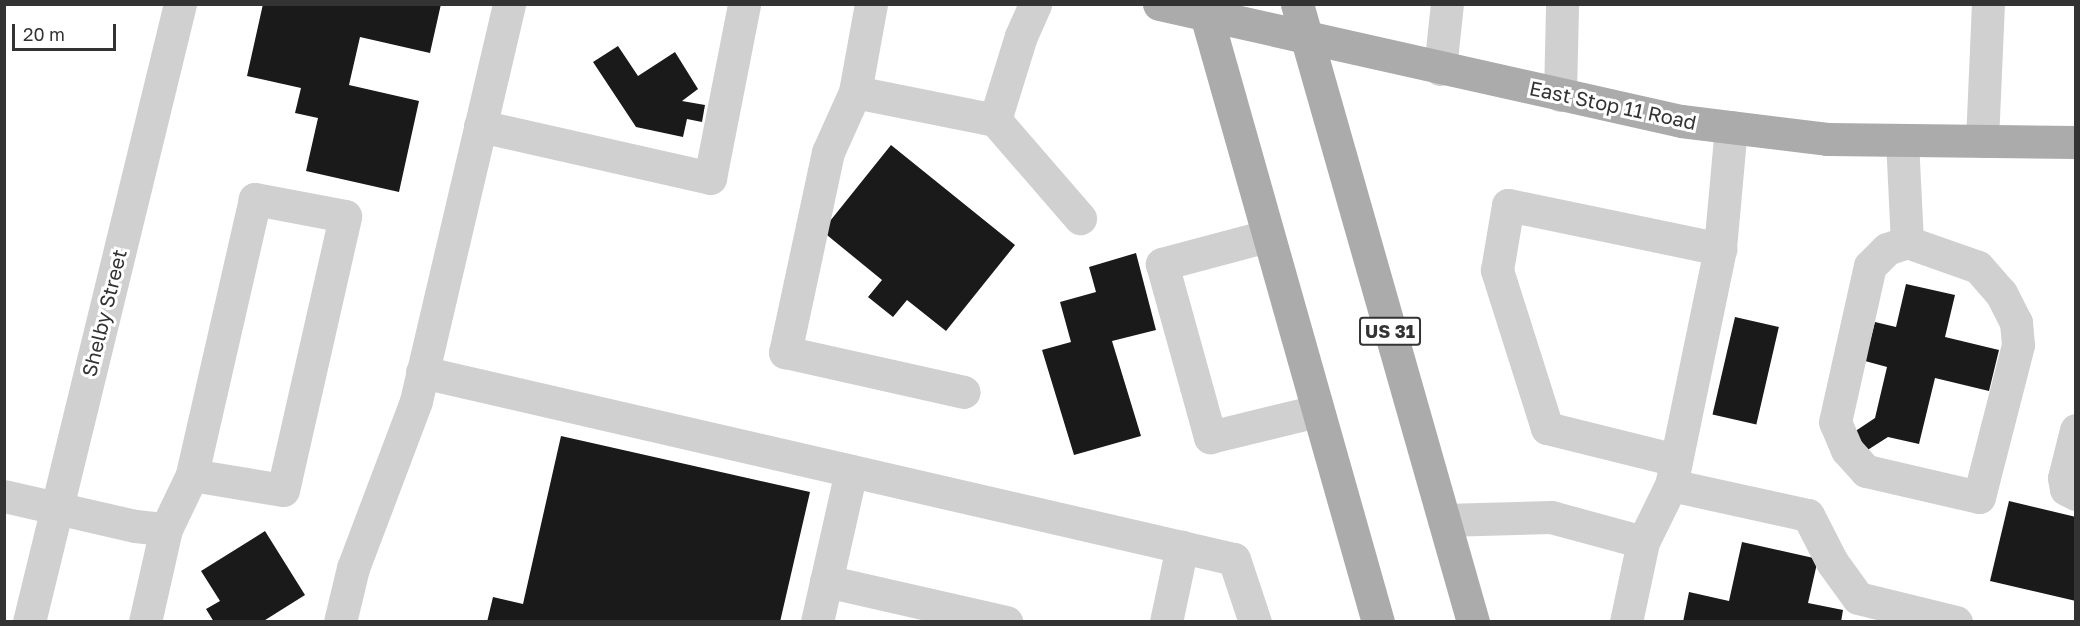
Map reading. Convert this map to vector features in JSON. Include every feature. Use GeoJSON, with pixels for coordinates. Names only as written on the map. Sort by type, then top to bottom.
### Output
{"type":"FeatureCollection","features":[{"type":"Feature","properties":{"kind":"main road","name":"East Stop 11 Road"},"geometry":{"type":"LineString","coordinates":[[1160,4],[1204,10],[1308,40],[1681,121],[1827,139],[2076,142]]}},
{"type":"Feature","properties":{"kind":"main road","name":"US 31"},"geometry":{"type":"LineString","coordinates":[[1297,4],[1473,621]]}},
{"type":"Feature","properties":{"kind":"main road"},"geometry":{"type":"LineString","coordinates":[[1204,10],[1378,621]]}},
{"type":"Feature","properties":{"kind":"street","name":"Shelby Street"},"geometry":{"type":"LineString","coordinates":[[29,621],[180,4]]}},
{"type":"Feature","properties":{"kind":"street"},"geometry":{"type":"LineString","coordinates":[[340,621],[353,568],[416,401],[509,4]]}},
{"type":"Feature","properties":{"kind":"street"},"geometry":{"type":"LineString","coordinates":[[480,126],[710,178],[744,4]]}},
{"type":"Feature","properties":{"kind":"street"},"geometry":{"type":"LineString","coordinates":[[871,4],[855,92],[828,152],[785,352],[964,392]]}},
{"type":"Feature","properties":{"kind":"street"},"geometry":{"type":"LineString","coordinates":[[995,120],[1021,36],[1035,4]]}},
{"type":"Feature","properties":{"kind":"street"},"geometry":{"type":"LineString","coordinates":[[1440,69],[1447,4]]}},
{"type":"Feature","properties":{"kind":"street"},"geometry":{"type":"LineString","coordinates":[[1560,95],[1562,4]]}},
{"type":"Feature","properties":{"kind":"street"},"geometry":{"type":"LineString","coordinates":[[1982,141],[1988,4]]}},
{"type":"Feature","properties":{"kind":"street"},"geometry":{"type":"LineString","coordinates":[[855,92],[995,120],[1080,218]]}},
{"type":"Feature","properties":{"kind":"street"},"geometry":{"type":"LineString","coordinates":[[1626,621],[1643,542],[1673,472],[1720,249],[1731,127]]}},
{"type":"Feature","properties":{"kind":"street"},"geometry":{"type":"LineString","coordinates":[[1902,140],[1906,242]]}},
{"type":"Feature","properties":{"kind":"street"},"geometry":{"type":"LineString","coordinates":[[145,621],[166,529],[192,475],[255,199],[345,216],[283,490],[192,475]]}},
{"type":"Feature","properties":{"kind":"street"},"geometry":{"type":"LineString","coordinates":[[1720,249],[1508,204],[1497,270],[1547,428],[1673,472],[1808,515],[1832,562],[1858,598],[1956,621]]}},
{"type":"Feature","properties":{"kind":"street"},"geometry":{"type":"LineString","coordinates":[[1267,236],[1162,264],[1204,416],[1210,437],[1317,411]]}},
{"type":"Feature","properties":{"kind":"street"},"geometry":{"type":"LineString","coordinates":[[1906,242],[1978,267],[2001,292],[2016,322],[2018,345],[1979,497],[1866,471],[1847,450],[1835,422],[1870,266],[1887,249],[1906,242]]}},
{"type":"Feature","properties":{"kind":"street"},"geometry":{"type":"LineString","coordinates":[[422,372],[1234,559],[1256,621]]}},
{"type":"Feature","properties":{"kind":"street"},"geometry":{"type":"LineString","coordinates":[[2076,430],[2064,478],[2066,489],[2076,494]]}},
{"type":"Feature","properties":{"kind":"street"},"geometry":{"type":"LineString","coordinates":[[817,621],[851,471]]}},
{"type":"Feature","properties":{"kind":"street"},"geometry":{"type":"LineString","coordinates":[[4,496],[135,526],[166,529]]}},
{"type":"Feature","properties":{"kind":"street"},"geometry":{"type":"LineString","coordinates":[[1444,520],[1551,517],[1643,542]]}},
{"type":"Feature","properties":{"kind":"street"},"geometry":{"type":"LineString","coordinates":[[1166,621],[1182,547]]}},
{"type":"Feature","properties":{"kind":"street"},"geometry":{"type":"LineString","coordinates":[[826,580],[1006,621]]}},
{"type":"Feature","properties":{"kind":"building"},"geometry":{"type":"Polygon","coordinates":[[[263,4],[441,4],[430,53],[360,37],[349,85],[419,101],[399,192],[306,171],[318,118],[295,113],[301,88],[247,76],[263,4]]]}},
{"type":"Feature","properties":{"kind":"building"},"geometry":{"type":"Polygon","coordinates":[[[618,46],[638,76],[675,52],[698,89],[682,101],[705,105],[702,122],[687,119],[683,137],[636,127],[593,62],[618,46]]]}},
{"type":"Feature","properties":{"kind":"building"},"geometry":{"type":"Polygon","coordinates":[[[891,145],[1015,245],[946,331],[907,300],[893,317],[868,297],[882,280],[822,231],[891,145]]]}},
{"type":"Feature","properties":{"kind":"building"},"geometry":{"type":"Polygon","coordinates":[[[1136,253],[1156,330],[1112,341],[1141,436],[1074,455],[1042,350],[1071,342],[1060,302],[1096,292],[1089,267],[1136,253]]]}},
{"type":"Feature","properties":{"kind":"building"},"geometry":{"type":"Polygon","coordinates":[[[1906,284],[1955,295],[1945,337],[1999,350],[1989,391],[1935,378],[1919,444],[1888,437],[1866,451],[1854,432],[1875,418],[1887,367],[1865,361],[1875,322],[1896,327],[1906,284]]]}},
{"type":"Feature","properties":{"kind":"building"},"geometry":{"type":"Polygon","coordinates":[[[1735,317],[1779,327],[1756,425],[1713,414],[1735,317]]]}},
{"type":"Feature","properties":{"kind":"building"},"geometry":{"type":"Polygon","coordinates":[[[561,436],[810,492],[780,622],[487,622],[493,597],[523,604],[561,436]]]}},
{"type":"Feature","properties":{"kind":"building"},"geometry":{"type":"Polygon","coordinates":[[[2009,501],[2076,517],[2076,601],[1990,581],[2009,501]]]}},
{"type":"Feature","properties":{"kind":"building"},"geometry":{"type":"Polygon","coordinates":[[[265,531],[305,595],[262,622],[214,622],[206,609],[220,601],[201,571],[265,531]]]}},
{"type":"Feature","properties":{"kind":"building"},"geometry":{"type":"Polygon","coordinates":[[[1742,542],[1818,559],[1808,603],[1843,610],[1841,622],[1683,622],[1689,592],[1729,601],[1742,542]]]}}]}
